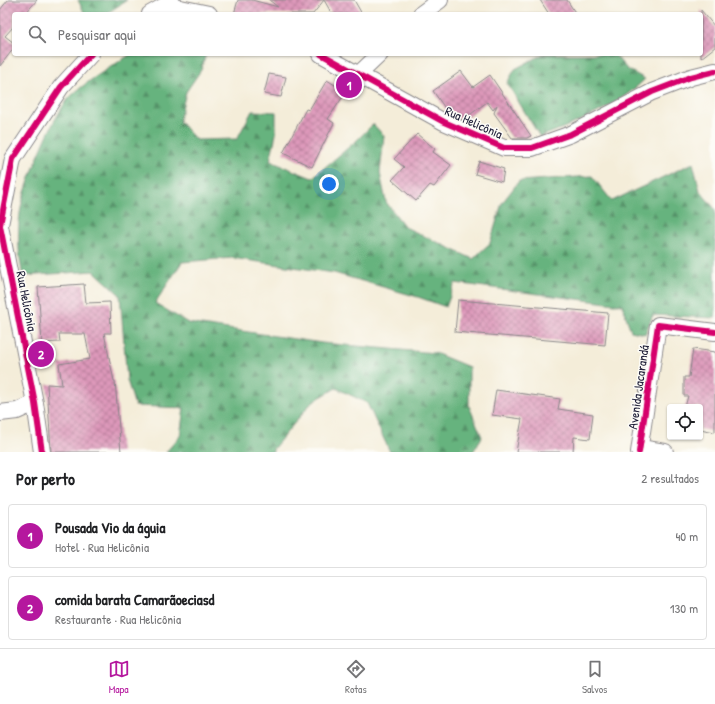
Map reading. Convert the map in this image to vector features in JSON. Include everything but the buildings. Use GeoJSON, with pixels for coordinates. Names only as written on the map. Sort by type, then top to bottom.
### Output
{"type":"FeatureCollection","features":[{"type":"Feature","properties":{"kind":"street"},"geometry":{"type":"LineString","coordinates":[[425,12],[440,0]]}},
{"type":"Feature","properties":{"kind":"street"},"geometry":{"type":"LineString","coordinates":[[153,12],[168,2],[202,12]]}},
{"type":"Feature","properties":{"kind":"street","name":"Rua Helicônia"},"geometry":{"type":"LineString","coordinates":[[42,452],[35,403],[0,225],[13,159],[61,87],[89,56]]}},
{"type":"Feature","properties":{"kind":"street","name":"Rua Helicônia"},"geometry":{"type":"LineString","coordinates":[[325,56],[444,122],[504,148],[532,148],[571,134],[652,92],[691,77],[715,71]]}},
{"type":"Feature","properties":{"kind":"street"},"geometry":{"type":"LineString","coordinates":[[359,74],[378,56]]}},
{"type":"Feature","properties":{"kind":"street","name":"Avenida Jacarandá"},"geometry":{"type":"LineString","coordinates":[[640,450],[658,326],[715,332]]}},
{"type":"Feature","properties":{"kind":"street"},"geometry":{"type":"LineString","coordinates":[[0,412],[17,411],[35,403]]}},
{"type":"Feature","properties":{"kind":"street"},"geometry":{"type":"LineString","coordinates":[[640,450],[665,452]]}},
{"type":"Feature","properties":{"kind":"green space"},"geometry":{"type":"Polygon","coordinates":[[[78,0],[127,0],[109,12],[84,12],[78,0]]]}},
{"type":"Feature","properties":{"kind":"green space"},"geometry":{"type":"Polygon","coordinates":[[[128,56],[205,56],[201,70],[186,92],[179,121],[196,140],[237,139],[252,111],[276,112],[276,134],[270,161],[312,178],[355,142],[373,124],[384,136],[380,173],[386,202],[405,227],[473,259],[490,243],[502,203],[519,181],[592,176],[612,201],[693,163],[700,191],[715,209],[715,318],[653,315],[645,334],[631,331],[622,305],[455,283],[446,307],[418,297],[334,273],[232,258],[182,262],[155,303],[188,323],[322,343],[435,353],[469,367],[469,406],[482,437],[473,452],[390,452],[367,403],[336,388],[312,402],[273,449],[273,452],[166,452],[180,436],[184,408],[135,406],[127,380],[120,295],[94,271],[23,276],[20,259],[19,224],[21,207],[42,148],[56,117],[71,96],[100,74],[128,56]]]}},
{"type":"Feature","properties":{"kind":"green space"},"geometry":{"type":"Polygon","coordinates":[[[539,56],[616,56],[627,69],[645,79],[622,98],[609,106],[582,120],[540,137],[507,83],[515,69],[539,56]]]}},
{"type":"Feature","properties":{"kind":"cycle path"},"geometry":{"type":"LineString","coordinates":[[0,225],[13,159],[61,87],[89,56]]}},
{"type":"Feature","properties":{"kind":"cycle path"},"geometry":{"type":"LineString","coordinates":[[325,56],[444,122],[504,148],[532,148],[571,134],[652,92],[691,77],[715,71]]}},
{"type":"Feature","properties":{"kind":"cycle path"},"geometry":{"type":"LineString","coordinates":[[0,226],[35,403],[42,452]]}},
{"type":"Feature","properties":{"kind":"cycle path"},"geometry":{"type":"LineString","coordinates":[[639,452],[658,325],[715,332]]}},
{"type":"Feature","properties":{"kind":"place","name":"Pousada Vio da águia"},"geometry":{"type":"Point","coordinates":[349,85]}},
{"type":"Feature","properties":{"kind":"place","name":"comida barata Camarãoeciasd"},"geometry":{"type":"Point","coordinates":[41,354]}}]}
